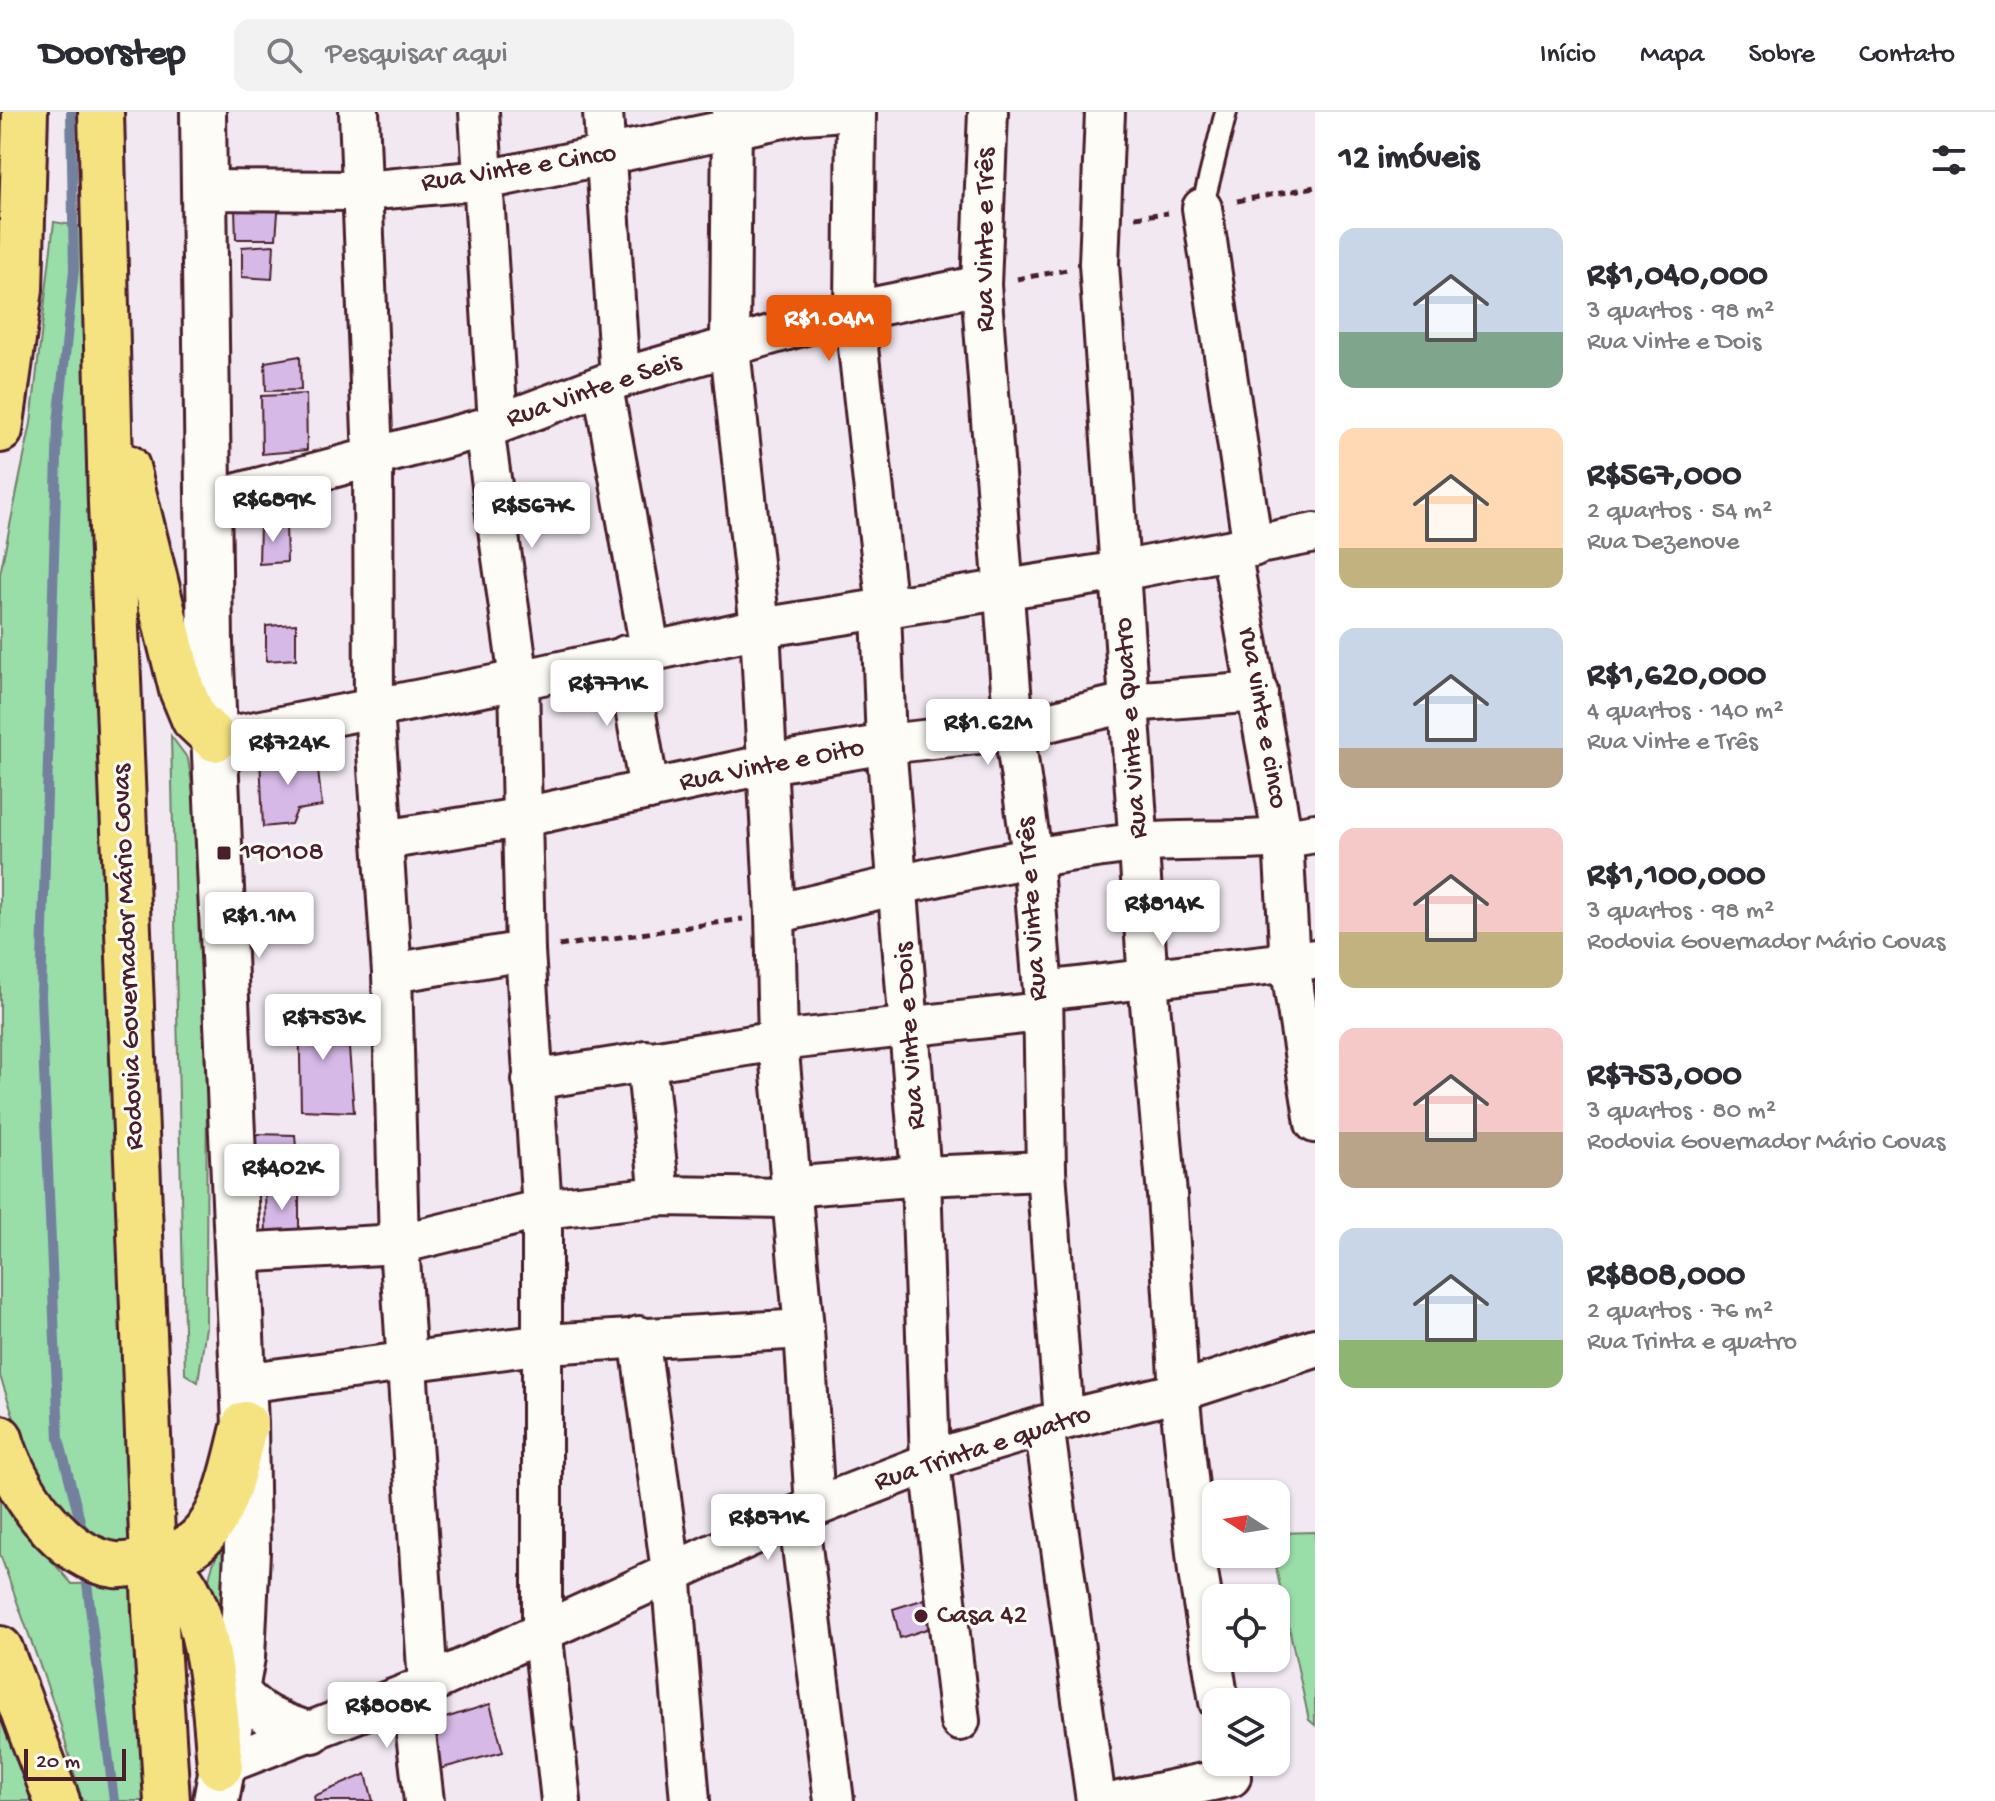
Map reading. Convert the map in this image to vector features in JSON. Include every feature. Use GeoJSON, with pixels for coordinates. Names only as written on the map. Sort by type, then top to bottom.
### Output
{"type":"FeatureCollection","features":[{"type":"Feature","properties":{"kind":"highway"},"geometry":{"type":"LineString","coordinates":[[0,430],[20,289],[25,112]]}},
{"type":"Feature","properties":{"kind":"highway","name":"Rodovia Governador Mário Covas"},"geometry":{"type":"LineString","coordinates":[[101,112],[111,503],[153,1561],[167,1801]]}},
{"type":"Feature","properties":{"kind":"highway"},"geometry":{"type":"LineString","coordinates":[[110,408],[136,500],[182,690],[194,719],[215,739]]}},
{"type":"Feature","properties":{"kind":"highway"},"geometry":{"type":"LineString","coordinates":[[0,1438],[31,1502],[65,1541],[113,1565],[153,1561],[176,1555],[190,1546],[219,1512],[244,1404]]}},
{"type":"Feature","properties":{"kind":"highway"},"geometry":{"type":"LineString","coordinates":[[153,1561],[176,1574],[196,1610],[212,1685],[218,1784]]}},
{"type":"Feature","properties":{"kind":"highway"},"geometry":{"type":"LineString","coordinates":[[0,1649],[57,1801]]}},
{"type":"Feature","properties":{"kind":"main road"},"geometry":{"type":"LineString","coordinates":[[203,112],[208,501],[215,739],[244,1404],[247,1551],[237,1688],[218,1784]]}},
{"type":"Feature","properties":{"kind":"street"},"geometry":{"type":"LineString","coordinates":[[359,112],[373,458],[374,709],[392,973],[399,1244],[424,1801]]}},
{"type":"Feature","properties":{"kind":"street"},"geometry":{"type":"LineString","coordinates":[[479,112],[485,180],[491,426],[519,680],[519,818],[532,1080],[542,1209],[544,1344],[539,1435],[542,1629],[561,1801]]}},
{"type":"Feature","properties":{"kind":"street"},"geometry":{"type":"LineString","coordinates":[[603,112],[607,156],[612,382],[649,790]]}},
{"type":"Feature","properties":{"kind":"street","name":"Rua Vinte e Cinco"},"geometry":{"type":"LineString","coordinates":[[204,190],[363,191],[485,180],[607,156],[733,121],[831,112]]}},
{"type":"Feature","properties":{"kind":"street","name":"Rua Vinte e Dois"},"geometry":{"type":"LineString","coordinates":[[856,112],[854,311],[884,610],[886,744],[900,884],[921,1176],[930,1462],[960,1721]]}},
{"type":"Feature","properties":{"kind":"street","name":"Rua Vinte e Três"},"geometry":{"type":"LineString","coordinates":[[988,112],[981,285],[1014,730],[1032,855],[1042,1002],[1054,1423],[1096,1801]]}},
{"type":"Feature","properties":{"kind":"street","name":"Rua Vinte e Quatro"},"geometry":{"type":"LineString","coordinates":[[1105,112],[1099,264],[1148,981],[1167,1195],[1179,1392],[1198,1572],[1217,1688]]}},
{"type":"Feature","properties":{"kind":"street"},"geometry":{"type":"LineString","coordinates":[[733,121],[730,348],[760,628],[775,914],[778,1041],[789,1193],[804,1329],[806,1511],[834,1801]]}},
{"type":"Feature","properties":{"kind":"street","name":"rua vinte e cinco"},"geometry":{"type":"LineString","coordinates":[[1202,208],[1258,692],[1299,836],[1303,962],[1315,1123]]}},
{"type":"Feature","properties":{"kind":"street","name":"Rua Vinte e Seis"},"geometry":{"type":"LineString","coordinates":[[208,501],[491,426],[612,382],[854,311],[981,285]]}},
{"type":"Feature","properties":{"kind":"street"},"geometry":{"type":"LineString","coordinates":[[215,739],[519,680],[760,628],[1120,571],[1315,533]]}},
{"type":"Feature","properties":{"kind":"street","name":"Rua Vinte e Oito"},"geometry":{"type":"LineString","coordinates":[[384,840],[519,818],[768,764],[886,744],[1014,730],[1131,702],[1258,692]]}},
{"type":"Feature","properties":{"kind":"street"},"geometry":{"type":"LineString","coordinates":[[775,914],[1032,855],[1140,843],[1299,836]]}},
{"type":"Feature","properties":{"kind":"street"},"geometry":{"type":"LineString","coordinates":[[392,973],[525,951]]}},
{"type":"Feature","properties":{"kind":"street"},"geometry":{"type":"LineString","coordinates":[[532,1080],[646,1060],[910,1024],[1148,981],[1303,962]]}},
{"type":"Feature","properties":{"kind":"street"},"geometry":{"type":"LineString","coordinates":[[646,1060],[660,1196]]}},
{"type":"Feature","properties":{"kind":"street"},"geometry":{"type":"LineString","coordinates":[[237,1253],[399,1244],[542,1209],[660,1196],[789,1193],[921,1176],[1046,1171]]}},
{"type":"Feature","properties":{"kind":"street"},"geometry":{"type":"LineString","coordinates":[[244,1404],[406,1361],[639,1336],[804,1329]]}},
{"type":"Feature","properties":{"kind":"street"},"geometry":{"type":"LineString","coordinates":[[639,1336],[671,1571],[690,1801]]}},
{"type":"Feature","properties":{"kind":"street","name":"Rua Trinta e quatro"},"geometry":{"type":"LineString","coordinates":[[218,1784],[313,1733],[420,1688],[542,1629],[806,1511],[930,1462],[1054,1423],[1179,1392],[1315,1348]]}},
{"type":"Feature","properties":{"kind":"street"},"geometry":{"type":"LineString","coordinates":[[237,1688],[252,1708],[266,1717],[313,1733]]}},
{"type":"Feature","properties":{"kind":"street"},"geometry":{"type":"LineString","coordinates":[[1119,1801],[1232,1780]]}},
{"type":"Feature","properties":{"kind":"lane"},"geometry":{"type":"LineString","coordinates":[[1202,208],[1226,112]]}},
{"type":"Feature","properties":{"kind":"path"},"geometry":{"type":"LineString","coordinates":[[1099,222],[1202,208],[1315,187]]}},
{"type":"Feature","properties":{"kind":"path"},"geometry":{"type":"LineString","coordinates":[[981,285],[1099,264]]}},
{"type":"Feature","properties":{"kind":"path"},"geometry":{"type":"LineString","coordinates":[[525,951],[775,914]]}},
{"type":"Feature","properties":{"kind":"green space"},"geometry":{"type":"Polygon","coordinates":[[[54,222],[92,228],[132,1540],[102,1546],[46,1491],[22,1441],[0,1376],[0,574],[31,423],[54,222]]]}},
{"type":"Feature","properties":{"kind":"green space"},"geometry":{"type":"Polygon","coordinates":[[[171,736],[188,759],[197,817],[207,994],[206,1327],[198,1382],[185,1374],[171,736]]]}},
{"type":"Feature","properties":{"kind":"green space"},"geometry":{"type":"Polygon","coordinates":[[[0,1468],[37,1544],[72,1584],[139,1583],[145,1801],[82,1801],[58,1716],[0,1554],[0,1468]]]}},
{"type":"Feature","properties":{"kind":"green space"},"geometry":{"type":"Polygon","coordinates":[[[1315,1532],[1315,1725],[1309,1720],[1290,1632],[1290,1584],[1280,1584],[1276,1568],[1290,1568],[1290,1533],[1315,1532]]]}},
{"type":"Feature","properties":{"kind":"green space"},"geometry":{"type":"Polygon","coordinates":[[[222,1545],[235,1548],[233,1640],[217,1616],[209,1595],[210,1573],[222,1545]]]}},
{"type":"Feature","properties":{"kind":"green space"},"geometry":{"type":"Polygon","coordinates":[[[0,1697],[35,1801],[0,1801],[0,1697]]]}},
{"type":"Feature","properties":{"kind":"building"},"geometry":{"type":"Polygon","coordinates":[[[279,199],[276,239],[236,239],[235,208],[279,199]]]}},
{"type":"Feature","properties":{"kind":"building"},"geometry":{"type":"Polygon","coordinates":[[[274,245],[272,279],[242,277],[242,247],[274,245]]]}},
{"type":"Feature","properties":{"kind":"building"},"geometry":{"type":"Polygon","coordinates":[[[300,356],[301,390],[266,391],[265,362],[300,356]]]}},
{"type":"Feature","properties":{"kind":"building"},"geometry":{"type":"Polygon","coordinates":[[[306,394],[307,450],[262,454],[261,396],[306,394]]]}},
{"type":"Feature","properties":{"kind":"building"},"geometry":{"type":"Polygon","coordinates":[[[286,524],[287,562],[259,564],[260,525],[286,524]]]}},
{"type":"Feature","properties":{"kind":"building"},"geometry":{"type":"Polygon","coordinates":[[[296,624],[296,659],[266,661],[266,626],[296,624]]]}},
{"type":"Feature","properties":{"kind":"building"},"geometry":{"type":"Polygon","coordinates":[[[316,753],[322,806],[297,810],[291,824],[263,827],[260,755],[316,753]]]}},
{"type":"Feature","properties":{"kind":"building"},"geometry":{"type":"Polygon","coordinates":[[[342,1003],[340,1022],[323,1024],[326,1047],[349,1048],[354,1112],[301,1110],[299,1004],[342,1003]]]}},
{"type":"Feature","properties":{"kind":"building"},"geometry":{"type":"Polygon","coordinates":[[[255,1134],[295,1135],[299,1185],[257,1185],[255,1134]]]}},
{"type":"Feature","properties":{"kind":"building"},"geometry":{"type":"Polygon","coordinates":[[[265,1185],[299,1185],[299,1238],[266,1239],[265,1185]]]}},
{"type":"Feature","properties":{"kind":"building","name":"Casa 42"},"geometry":{"type":"Polygon","coordinates":[[[941,1594],[948,1622],[900,1638],[893,1609],[941,1594]]]}},
{"type":"Feature","properties":{"kind":"building"},"geometry":{"type":"Polygon","coordinates":[[[490,1704],[503,1752],[435,1770],[426,1724],[490,1704]]]}},
{"type":"Feature","properties":{"kind":"building"},"geometry":{"type":"Polygon","coordinates":[[[366,1774],[373,1801],[315,1801],[314,1796],[366,1774]]]}},
{"type":"Feature","properties":{"kind":"waterway"},"geometry":{"type":"LineString","coordinates":[[71,112],[74,270],[58,423],[41,996],[59,1439],[83,1532]]}},
{"type":"Feature","properties":{"kind":"waterway"},"geometry":{"type":"LineString","coordinates":[[86,1575],[114,1801]]}},
{"type":"Feature","properties":{"kind":"place","name":"190108"},"geometry":{"type":"Point","coordinates":[224,853]}},
{"type":"Feature","properties":{"kind":"place","name":"Casa 42"},"geometry":{"type":"Point","coordinates":[921,1616]}}]}
